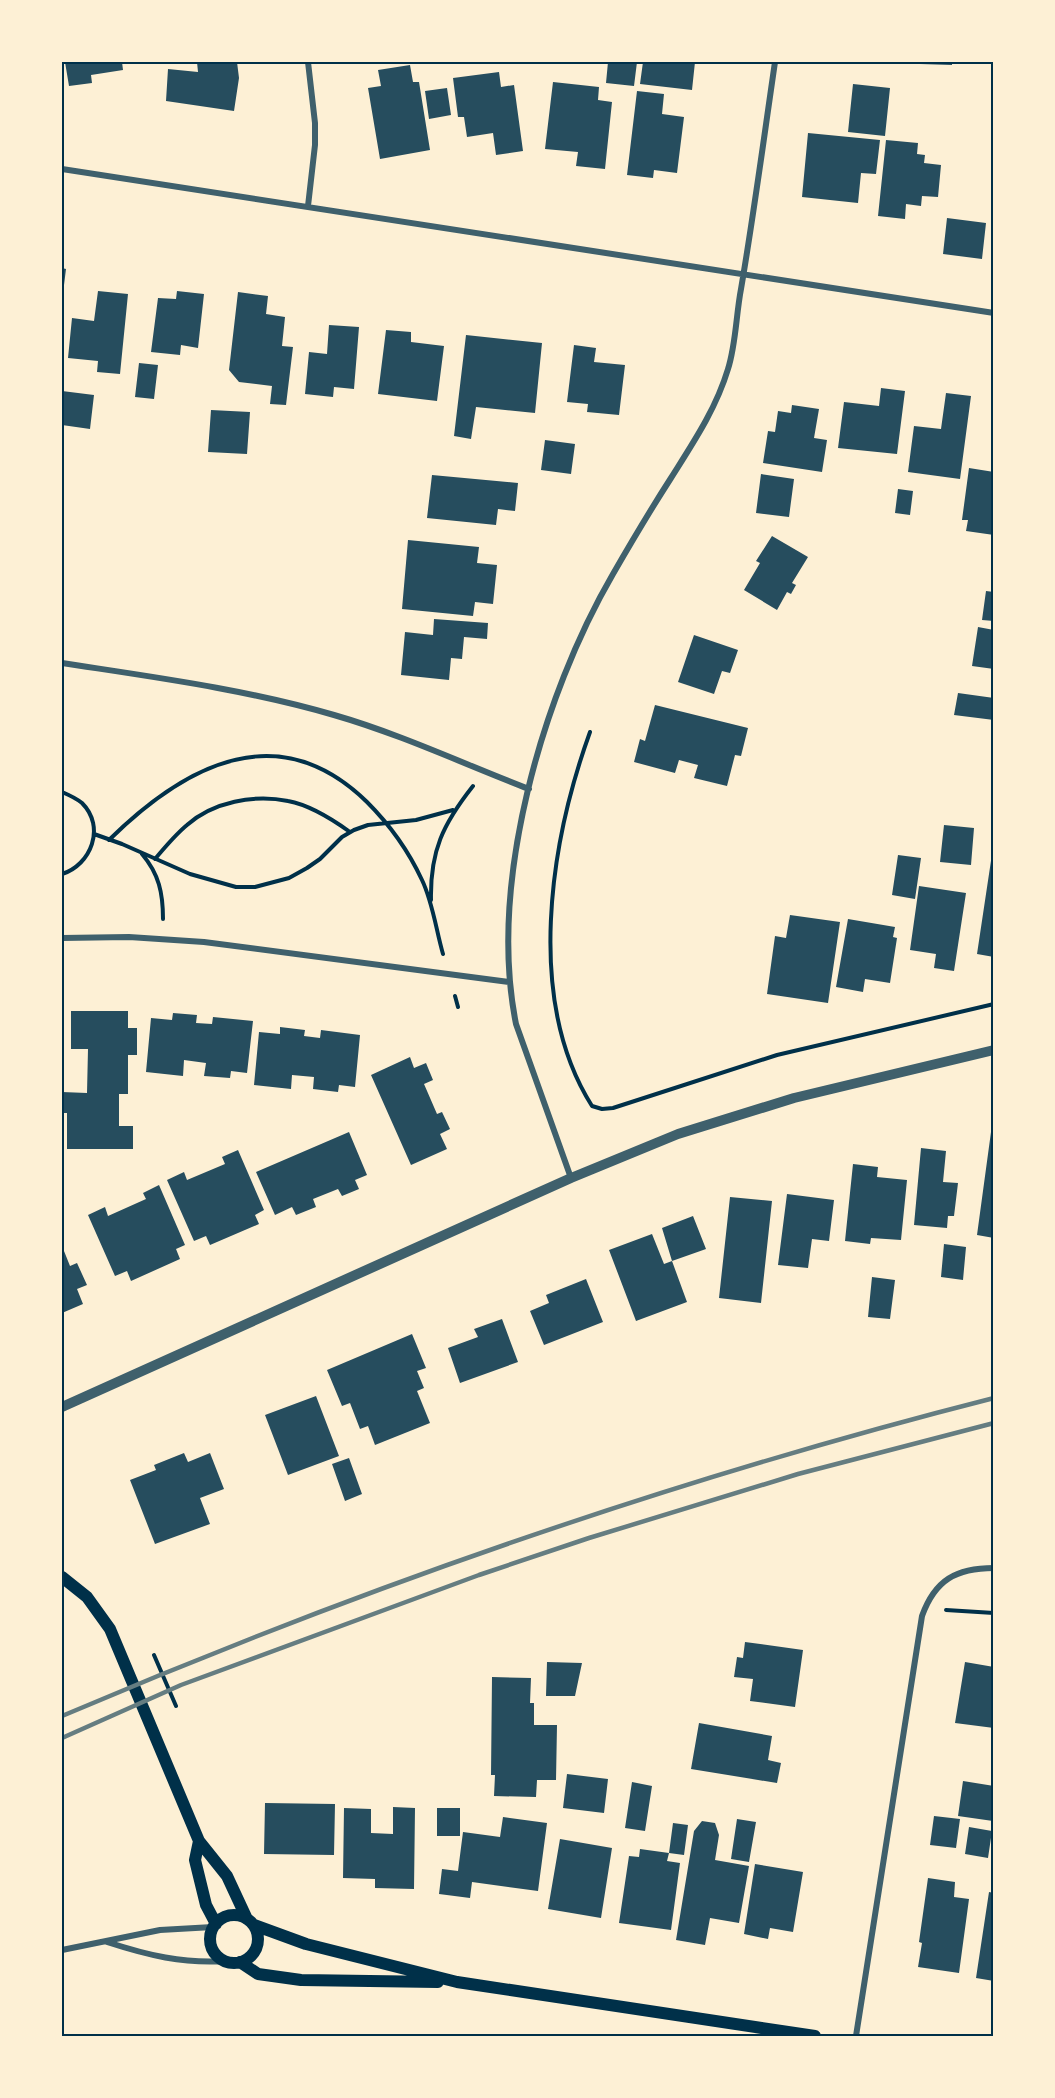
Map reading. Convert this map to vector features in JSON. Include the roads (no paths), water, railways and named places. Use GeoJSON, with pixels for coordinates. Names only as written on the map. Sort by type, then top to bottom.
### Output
{"type":"FeatureCollection","features":[{"type":"Feature","properties":{"kind":"main road"},"geometry":{"type":"LineString","coordinates":[[62,1576],[87,1597],[110,1629],[128,1667],[199,1841],[227,1876],[257,1932],[256,1949],[252,1956],[240,1962]]}},
{"type":"Feature","properties":{"kind":"main road"},"geometry":{"type":"LineString","coordinates":[[199,1841],[195,1860],[206,1905],[214,1926]]}},
{"type":"Feature","properties":{"kind":"main road"},"geometry":{"type":"LineString","coordinates":[[457,1983],[301,1980],[258,1974],[240,1962],[220,1958],[212,1948],[210,1941],[214,1926],[222,1918],[231,1915],[306,1944],[457,1983],[815,2037]]}},
{"type":"Feature","properties":{"kind":"street"},"geometry":{"type":"LineString","coordinates":[[308,62],[315,123],[315,145],[308,206]]}},
{"type":"Feature","properties":{"kind":"street"},"geometry":{"type":"LineString","coordinates":[[571,1178],[516,1024],[509,982],[507,926],[510,891],[529,789],[548,718],[589,620],[632,541],[704,426],[729,368],[775,62]]}},
{"type":"Feature","properties":{"kind":"street"},"geometry":{"type":"LineString","coordinates":[[62,169],[993,313]]}},
{"type":"Feature","properties":{"kind":"street"},"geometry":{"type":"LineString","coordinates":[[62,663],[207,686],[287,702],[336,715],[529,789]]}},
{"type":"Feature","properties":{"kind":"street"},"geometry":{"type":"LineString","coordinates":[[62,938],[163,938],[509,982]]}},
{"type":"Feature","properties":{"kind":"street"},"geometry":{"type":"LineString","coordinates":[[62,1407],[571,1178],[678,1134],[737,1114],[856,1082],[993,1050]]}},
{"type":"Feature","properties":{"kind":"street"},"geometry":{"type":"LineString","coordinates":[[856,2037],[916,1645],[924,1610],[934,1590],[946,1579],[963,1572],[993,1568]]}},
{"type":"Feature","properties":{"kind":"street"},"geometry":{"type":"LineString","coordinates":[[62,1950],[160,1930],[214,1926]]}},
{"type":"Feature","properties":{"kind":"street"},"geometry":{"type":"LineString","coordinates":[[106,1942],[146,1955],[199,1963],[226,1961]]}},
{"type":"Feature","properties":{"kind":"railway"},"geometry":{"type":"LineString","coordinates":[[62,1716],[290,1623],[522,1539],[756,1464],[994,1398]]}},
{"type":"Feature","properties":{"kind":"railway"},"geometry":{"type":"LineString","coordinates":[[62,1738],[181,1685],[479,1575],[589,1538],[798,1474],[994,1423]]}}]}
